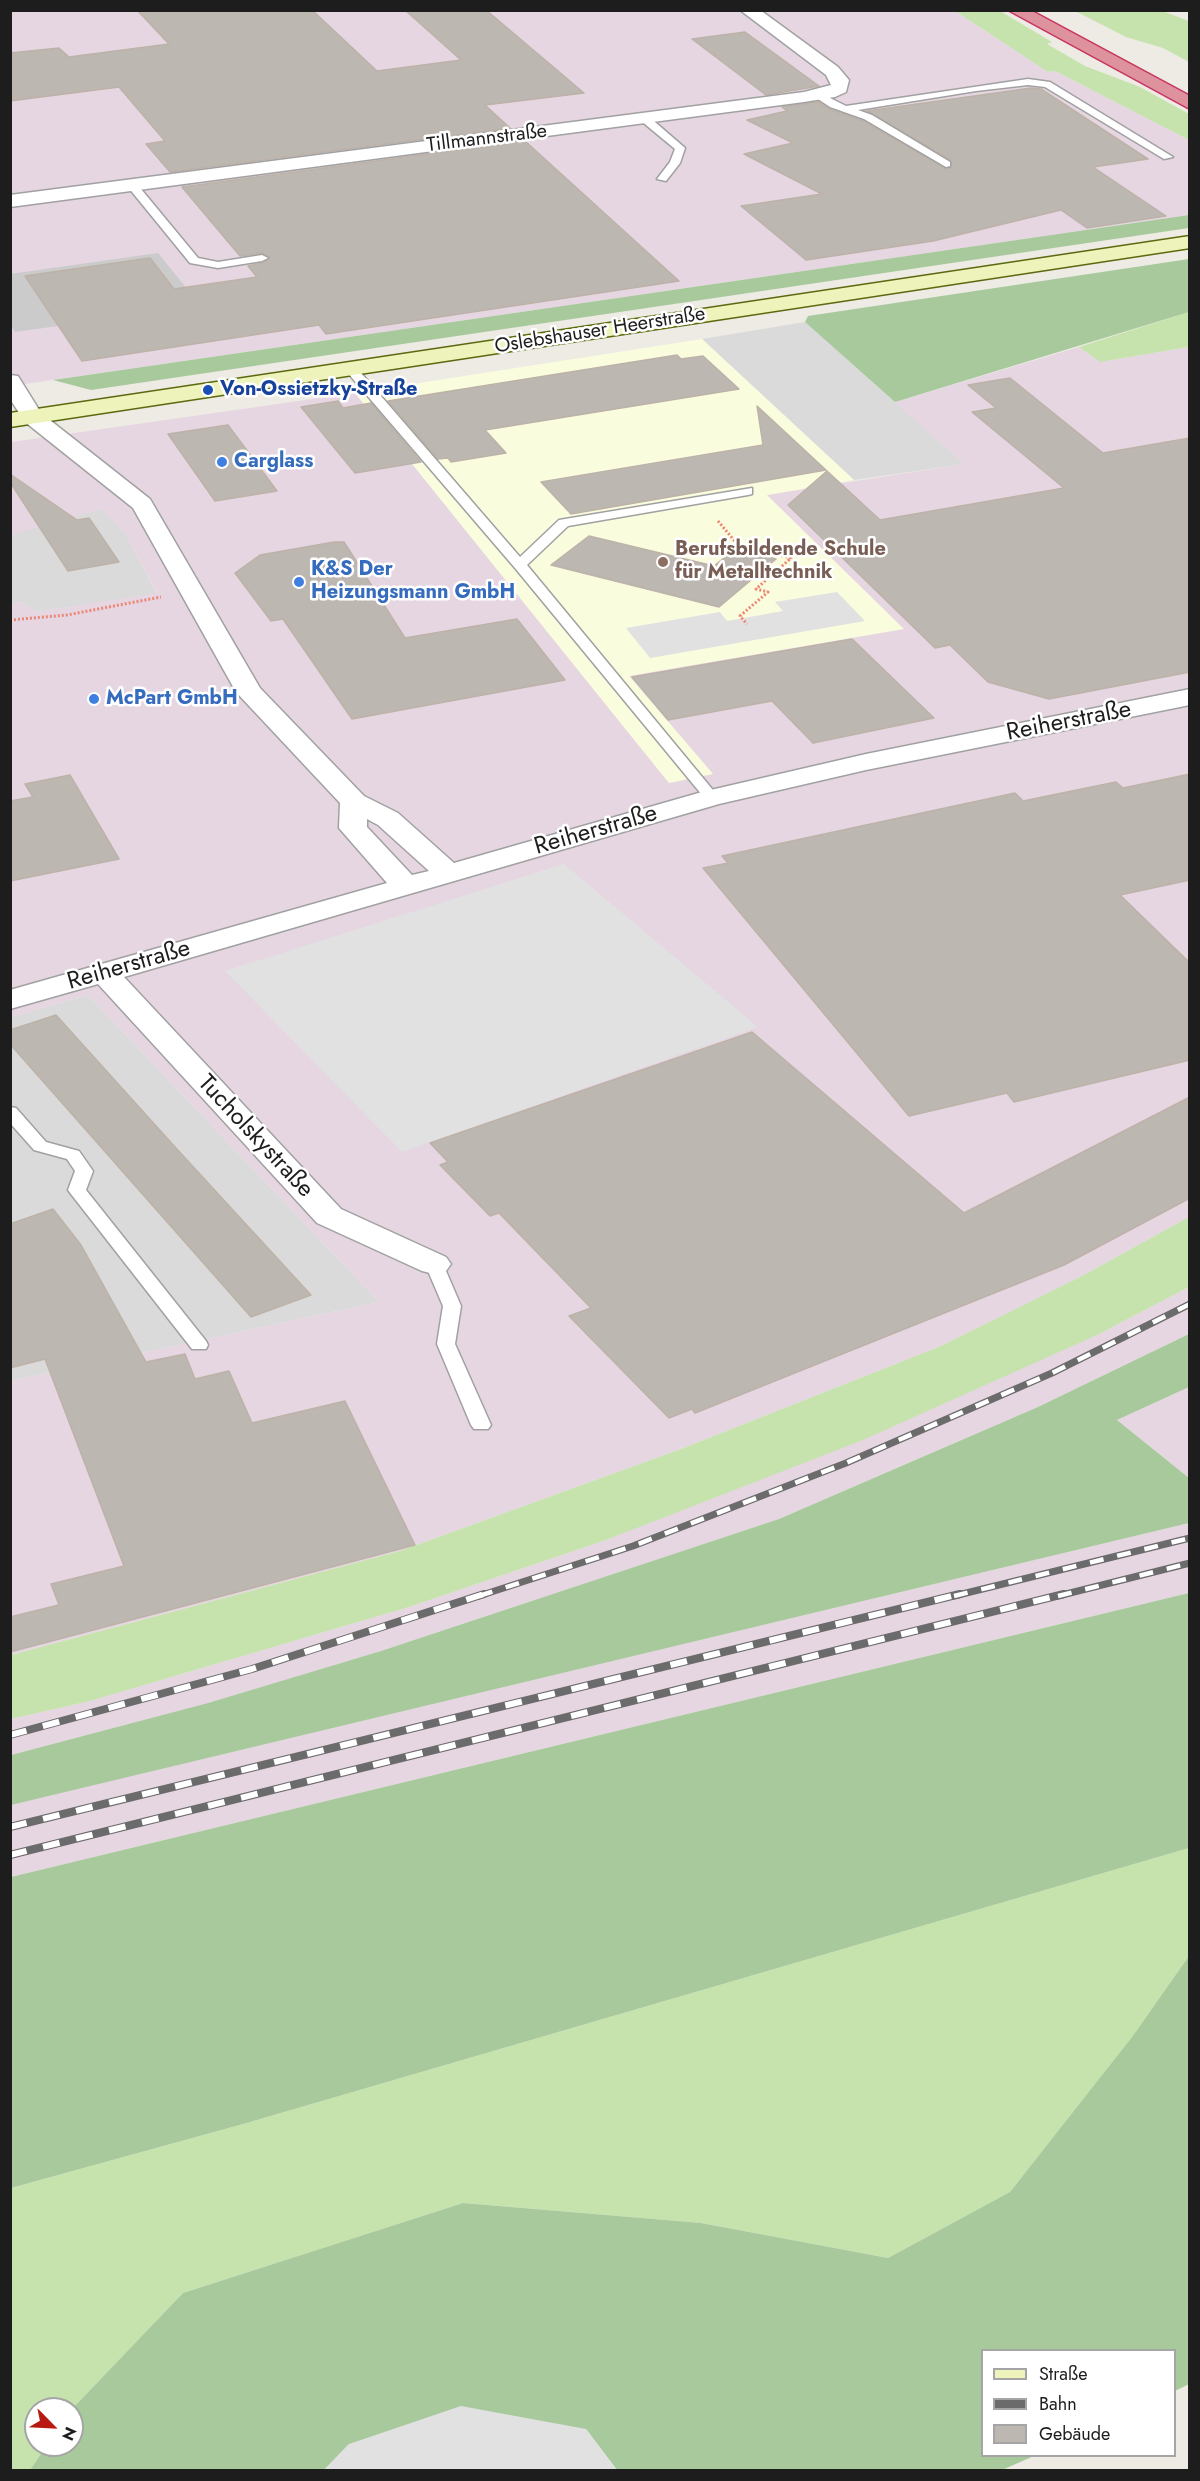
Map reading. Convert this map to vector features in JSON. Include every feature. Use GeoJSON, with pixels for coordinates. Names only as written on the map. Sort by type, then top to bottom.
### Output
{"type":"FeatureCollection","features":[{"type":"Feature","properties":{"kind":"highway"},"geometry":{"type":"LineString","coordinates":[[1016,10],[1190,104]]}},
{"type":"Feature","properties":{"kind":"main road","name":"Oslebshauser Heerstraße"},"geometry":{"type":"LineString","coordinates":[[22,418],[1190,242]]}},
{"type":"Feature","properties":{"kind":"street","name":"Tillmannstraße"},"geometry":{"type":"LineString","coordinates":[[10,201],[818,95],[829,93],[840,87],[840,80],[832,70],[748,10]]}},
{"type":"Feature","properties":{"kind":"street"},"geometry":{"type":"LineString","coordinates":[[10,381],[22,418],[141,504],[249,692],[354,802],[388,819],[447,872]]}},
{"type":"Feature","properties":{"kind":"street","name":"Reiherstraße"},"geometry":{"type":"LineString","coordinates":[[10,1000],[447,872],[712,798],[866,762],[1190,697]]}},
{"type":"Feature","properties":{"kind":"street"},"geometry":{"type":"LineString","coordinates":[[354,802],[353,828],[405,885]]}},
{"type":"Feature","properties":{"kind":"street","name":"Tucholskystraße"},"geometry":{"type":"LineString","coordinates":[[104,973],[329,1216],[434,1264]]}},
{"type":"Feature","properties":{"kind":"lane"},"geometry":{"type":"LineString","coordinates":[[846,109],[976,88],[1028,82],[1047,84],[1168,157]]}},
{"type":"Feature","properties":{"kind":"lane"},"geometry":{"type":"LineString","coordinates":[[818,95],[868,117],[946,164]]}},
{"type":"Feature","properties":{"kind":"lane"},"geometry":{"type":"LineString","coordinates":[[644,118],[680,148],[675,163],[662,179]]}},
{"type":"Feature","properties":{"kind":"lane"},"geometry":{"type":"LineString","coordinates":[[132,185],[194,261],[218,265],[262,258]]}},
{"type":"Feature","properties":{"kind":"lane"},"geometry":{"type":"LineString","coordinates":[[351,369],[520,565],[712,798]]}},
{"type":"Feature","properties":{"kind":"lane"},"geometry":{"type":"LineString","coordinates":[[520,565],[564,523],[748,491]]}},
{"type":"Feature","properties":{"kind":"lane"},"geometry":{"type":"LineString","coordinates":[[10,1112],[40,1146],[73,1155],[84,1171],[77,1190],[199,1345]]}},
{"type":"Feature","properties":{"kind":"lane"},"geometry":{"type":"LineString","coordinates":[[434,1264],[452,1306],[446,1344],[481,1425]]}},
{"type":"Feature","properties":{"kind":"path"},"geometry":{"type":"LineString","coordinates":[[700,500],[738,545],[791,558],[756,589],[768,592],[740,616],[747,624]]}},
{"type":"Feature","properties":{"kind":"path"},"geometry":{"type":"LineString","coordinates":[[10,620],[67,615],[192,590]]}},
{"type":"Feature","properties":{"kind":"shaded area"},"geometry":{"type":"Polygon","coordinates":[[[10,11],[955,11],[1048,72],[1055,71],[1189,140],[1189,215],[11,386],[10,11]]]}},
{"type":"Feature","properties":{"kind":"shaded area"},"geometry":{"type":"Polygon","coordinates":[[[158,253],[201,306],[15,332],[11,326],[10,274],[158,253]]]}},
{"type":"Feature","properties":{"kind":"shaded area"},"geometry":{"type":"Polygon","coordinates":[[[805,322],[965,464],[854,480],[702,339],[805,322]]]}},
{"type":"Feature","properties":{"kind":"shaded area","name":"Berufsbildende Schule für Metalltechnik"},"geometry":{"type":"Polygon","coordinates":[[[702,339],[854,480],[767,495],[904,629],[629,676],[713,774],[669,783],[355,393],[702,339]]]}},
{"type":"Feature","properties":{"kind":"shaded area"},"geometry":{"type":"Polygon","coordinates":[[[1079,347],[1100,362],[1189,347],[1189,1217],[1082,1276],[941,1346],[681,1449],[400,1551],[11,1655],[11,1381],[379,1302],[88,995],[11,1017],[10,604],[21,602],[37,612],[157,593],[125,533],[102,509],[11,535],[11,442],[355,393],[669,783],[712,773],[629,676],[767,495],[964,464],[895,402],[1079,347]]]}},
{"type":"Feature","properties":{"kind":"shaded area"},"geometry":{"type":"Polygon","coordinates":[[[102,508],[125,533],[157,594],[36,612],[21,602],[11,604],[10,535],[102,508]]]}},
{"type":"Feature","properties":{"kind":"shaded area"},"geometry":{"type":"Polygon","coordinates":[[[837,592],[865,621],[650,658],[626,628],[720,612],[727,621],[783,611],[775,602],[837,592]]]}},
{"type":"Feature","properties":{"kind":"shaded area"},"geometry":{"type":"Polygon","coordinates":[[[564,864],[758,1027],[402,1152],[225,971],[564,864]]]}},
{"type":"Feature","properties":{"kind":"shaded area"},"geometry":{"type":"Polygon","coordinates":[[[88,995],[379,1302],[11,1381],[11,1017],[88,995]]]}},
{"type":"Feature","properties":{"kind":"shaded area"},"geometry":{"type":"Polygon","coordinates":[[[1189,1287],[1189,1334],[1038,1407],[779,1519],[381,1651],[208,1703],[11,1755],[11,1719],[90,1701],[409,1607],[606,1540],[1097,1335],[1189,1287]]]}},
{"type":"Feature","properties":{"kind":"shaded area"},"geometry":{"type":"Polygon","coordinates":[[[1189,1387],[1189,1478],[1117,1420],[1189,1387]]]}},
{"type":"Feature","properties":{"kind":"shaded area"},"geometry":{"type":"Polygon","coordinates":[[[1189,1523],[1189,1593],[11,1877],[10,1805],[1189,1523]]]}},
{"type":"Feature","properties":{"kind":"shaded area"},"geometry":{"type":"Polygon","coordinates":[[[461,2406],[586,2429],[617,2470],[324,2470],[349,2444],[461,2406]]]}},
{"type":"Feature","properties":{"kind":"green space"},"geometry":{"type":"Polygon","coordinates":[[[955,11],[1000,11],[1052,42],[1047,44],[1085,66],[1140,87],[1189,114],[1189,140],[1055,71],[1048,72],[955,11]]]}},
{"type":"Feature","properties":{"kind":"green space"},"geometry":{"type":"Polygon","coordinates":[[[1075,11],[1162,11],[1189,21],[1189,62],[1163,48],[1126,37],[1075,11]]]}},
{"type":"Feature","properties":{"kind":"green space"},"geometry":{"type":"Polygon","coordinates":[[[1189,215],[1189,228],[91,390],[53,380],[1189,215]]]}},
{"type":"Feature","properties":{"kind":"green space"},"geometry":{"type":"Polygon","coordinates":[[[1189,259],[1189,312],[895,402],[805,322],[808,316],[1189,259]]]}},
{"type":"Feature","properties":{"kind":"green space"},"geometry":{"type":"Polygon","coordinates":[[[1189,312],[1189,347],[1100,362],[1079,347],[1189,312]]]}},
{"type":"Feature","properties":{"kind":"green space"},"geometry":{"type":"Polygon","coordinates":[[[1189,1217],[1189,1287],[1097,1335],[863,1440],[606,1540],[409,1607],[90,1701],[11,1719],[11,1655],[400,1551],[681,1449],[941,1346],[1082,1276],[1189,1217]]]}},
{"type":"Feature","properties":{"kind":"green space"},"geometry":{"type":"Polygon","coordinates":[[[1189,1334],[1189,1387],[1117,1420],[1189,1478],[1189,1523],[11,1805],[11,1755],[208,1703],[381,1651],[779,1519],[1038,1407],[1189,1334]]]}},
{"type":"Feature","properties":{"kind":"green space"},"geometry":{"type":"Polygon","coordinates":[[[1189,1593],[1189,1848],[243,2124],[11,2188],[11,1877],[1189,1593]]]}},
{"type":"Feature","properties":{"kind":"green space"},"geometry":{"type":"Polygon","coordinates":[[[1189,1848],[1189,1956],[1134,2036],[1010,2192],[888,2258],[701,2223],[463,2203],[183,2293],[83,2397],[24,2397],[24,2457],[39,2457],[30,2470],[11,2470],[11,2188],[243,2124],[1189,1848]]]}},
{"type":"Feature","properties":{"kind":"green space"},"geometry":{"type":"Polygon","coordinates":[[[1189,1956],[1189,2384],[1176,2390],[1176,2349],[981,2349],[981,2457],[1032,2457],[1002,2470],[617,2470],[586,2429],[349,2444],[324,2470],[30,2470],[39,2457],[84,2457],[83,2397],[183,2293],[463,2203],[701,2223],[888,2258],[1010,2192],[1133,2036],[1189,1956]]]}},
{"type":"Feature","properties":{"kind":"building"},"geometry":{"type":"Polygon","coordinates":[[[137,10],[312,10],[377,71],[461,60],[405,10],[486,10],[584,93],[485,105],[510,128],[170,172],[146,144],[165,141],[119,87],[10,101],[10,53],[59,48],[69,57],[169,44],[137,10]]]}},
{"type":"Feature","properties":{"kind":"building"},"geometry":{"type":"Polygon","coordinates":[[[745,32],[819,86],[766,95],[692,39],[745,32]]]}},
{"type":"Feature","properties":{"kind":"building"},"geometry":{"type":"Polygon","coordinates":[[[1031,88],[1041,89],[1148,159],[1093,167],[1166,216],[1087,228],[1061,210],[933,241],[806,260],[741,206],[822,194],[744,154],[793,143],[747,120],[787,111],[782,107],[818,102],[829,109],[863,121],[947,169],[952,167],[951,160],[867,111],[1031,88]]]}},
{"type":"Feature","properties":{"kind":"building"},"geometry":{"type":"Polygon","coordinates":[[[525,141],[679,281],[326,334],[319,325],[82,361],[25,276],[150,258],[174,289],[257,277],[248,266],[263,263],[270,257],[262,253],[240,256],[182,187],[525,141]]]}},
{"type":"Feature","properties":{"kind":"building"},"geometry":{"type":"Polygon","coordinates":[[[677,355],[681,359],[703,356],[739,389],[485,430],[506,453],[451,462],[448,458],[438,459],[388,401],[677,355]]]}},
{"type":"Feature","properties":{"kind":"building"},"geometry":{"type":"Polygon","coordinates":[[[1010,378],[1103,453],[1190,438],[1190,672],[1049,699],[988,682],[950,645],[935,648],[788,505],[827,471],[880,520],[1064,488],[972,412],[996,408],[968,385],[1010,378]]]}},
{"type":"Feature","properties":{"kind":"building"},"geometry":{"type":"Polygon","coordinates":[[[338,401],[343,408],[371,403],[421,462],[355,473],[301,407],[338,401]]]}},
{"type":"Feature","properties":{"kind":"building"},"geometry":{"type":"Polygon","coordinates":[[[757,406],[826,470],[571,514],[541,482],[763,445],[757,406]]]}},
{"type":"Feature","properties":{"kind":"building","name":"Carglass"},"geometry":{"type":"Polygon","coordinates":[[[228,425],[277,491],[215,501],[168,434],[228,425]]]}},
{"type":"Feature","properties":{"kind":"building"},"geometry":{"type":"Polygon","coordinates":[[[10,474],[77,520],[89,518],[119,562],[68,571],[10,482],[10,474]]]}},
{"type":"Feature","properties":{"kind":"building"},"geometry":{"type":"Polygon","coordinates":[[[589,536],[714,566],[735,549],[776,559],[719,607],[551,565],[589,536]]]}},
{"type":"Feature","properties":{"kind":"building"},"geometry":{"type":"Polygon","coordinates":[[[344,542],[405,638],[517,619],[565,680],[352,719],[283,619],[271,621],[235,573],[260,555],[344,542]]]}},
{"type":"Feature","properties":{"kind":"building"},"geometry":{"type":"Polygon","coordinates":[[[852,639],[934,718],[813,743],[772,701],[668,720],[632,677],[852,639]]]}},
{"type":"Feature","properties":{"kind":"building"},"geometry":{"type":"Polygon","coordinates":[[[1190,774],[1190,880],[1120,895],[1190,963],[1190,1060],[1014,1102],[1007,1093],[909,1116],[703,868],[728,863],[722,856],[1015,793],[1023,801],[1116,782],[1123,788],[1190,774]]]}},
{"type":"Feature","properties":{"kind":"building"},"geometry":{"type":"Polygon","coordinates":[[[70,775],[119,859],[10,881],[10,801],[33,797],[25,784],[70,775]]]}},
{"type":"Feature","properties":{"kind":"building"},"geometry":{"type":"Polygon","coordinates":[[[56,1015],[311,1295],[251,1317],[10,1044],[10,1030],[56,1015]]]}},
{"type":"Feature","properties":{"kind":"building"},"geometry":{"type":"Polygon","coordinates":[[[752,1032],[964,1213],[1190,1097],[1190,1198],[1064,1265],[695,1413],[692,1409],[669,1418],[569,1316],[591,1308],[499,1213],[490,1216],[440,1165],[448,1162],[430,1143],[752,1032]]]}},
{"type":"Feature","properties":{"kind":"building"},"geometry":{"type":"Polygon","coordinates":[[[53,1209],[81,1245],[146,1362],[185,1354],[195,1379],[229,1371],[252,1423],[345,1401],[415,1545],[10,1652],[10,1617],[59,1605],[51,1584],[124,1566],[45,1359],[10,1368],[10,1224],[53,1209]]]}},
{"type":"Feature","properties":{"kind":"railway"},"geometry":{"type":"LineString","coordinates":[[479,1596],[633,1546],[846,1463],[1052,1373],[1190,1304]]}},
{"type":"Feature","properties":{"kind":"railway"},"geometry":{"type":"LineString","coordinates":[[954,1596],[1190,1538]]}},
{"type":"Feature","properties":{"kind":"railway"},"geometry":{"type":"LineString","coordinates":[[1058,1596],[1190,1563]]}},
{"type":"Feature","properties":{"kind":"railway"},"geometry":{"type":"LineString","coordinates":[[10,1735],[252,1669],[484,1594]]}},
{"type":"Feature","properties":{"kind":"railway"},"geometry":{"type":"LineString","coordinates":[[10,1827],[960,1594]]}},
{"type":"Feature","properties":{"kind":"railway"},"geometry":{"type":"LineString","coordinates":[[10,1855],[1064,1594]]}},
{"type":"Feature","properties":{"kind":"place","name":"Von-Ossietzky-Straße"},"geometry":{"type":"Point","coordinates":[208,390]}},
{"type":"Feature","properties":{"kind":"place","name":"Carglass"},"geometry":{"type":"Point","coordinates":[222,462]}},
{"type":"Feature","properties":{"kind":"place","name":"Berufsbildende Schule für Metalltechnik"},"geometry":{"type":"Point","coordinates":[663,562]}},
{"type":"Feature","properties":{"kind":"place","name":"K&S Der Heizungsmann GmbH"},"geometry":{"type":"Point","coordinates":[299,582]}},
{"type":"Feature","properties":{"kind":"place","name":"McPart GmbH"},"geometry":{"type":"Point","coordinates":[94,699]}}]}
